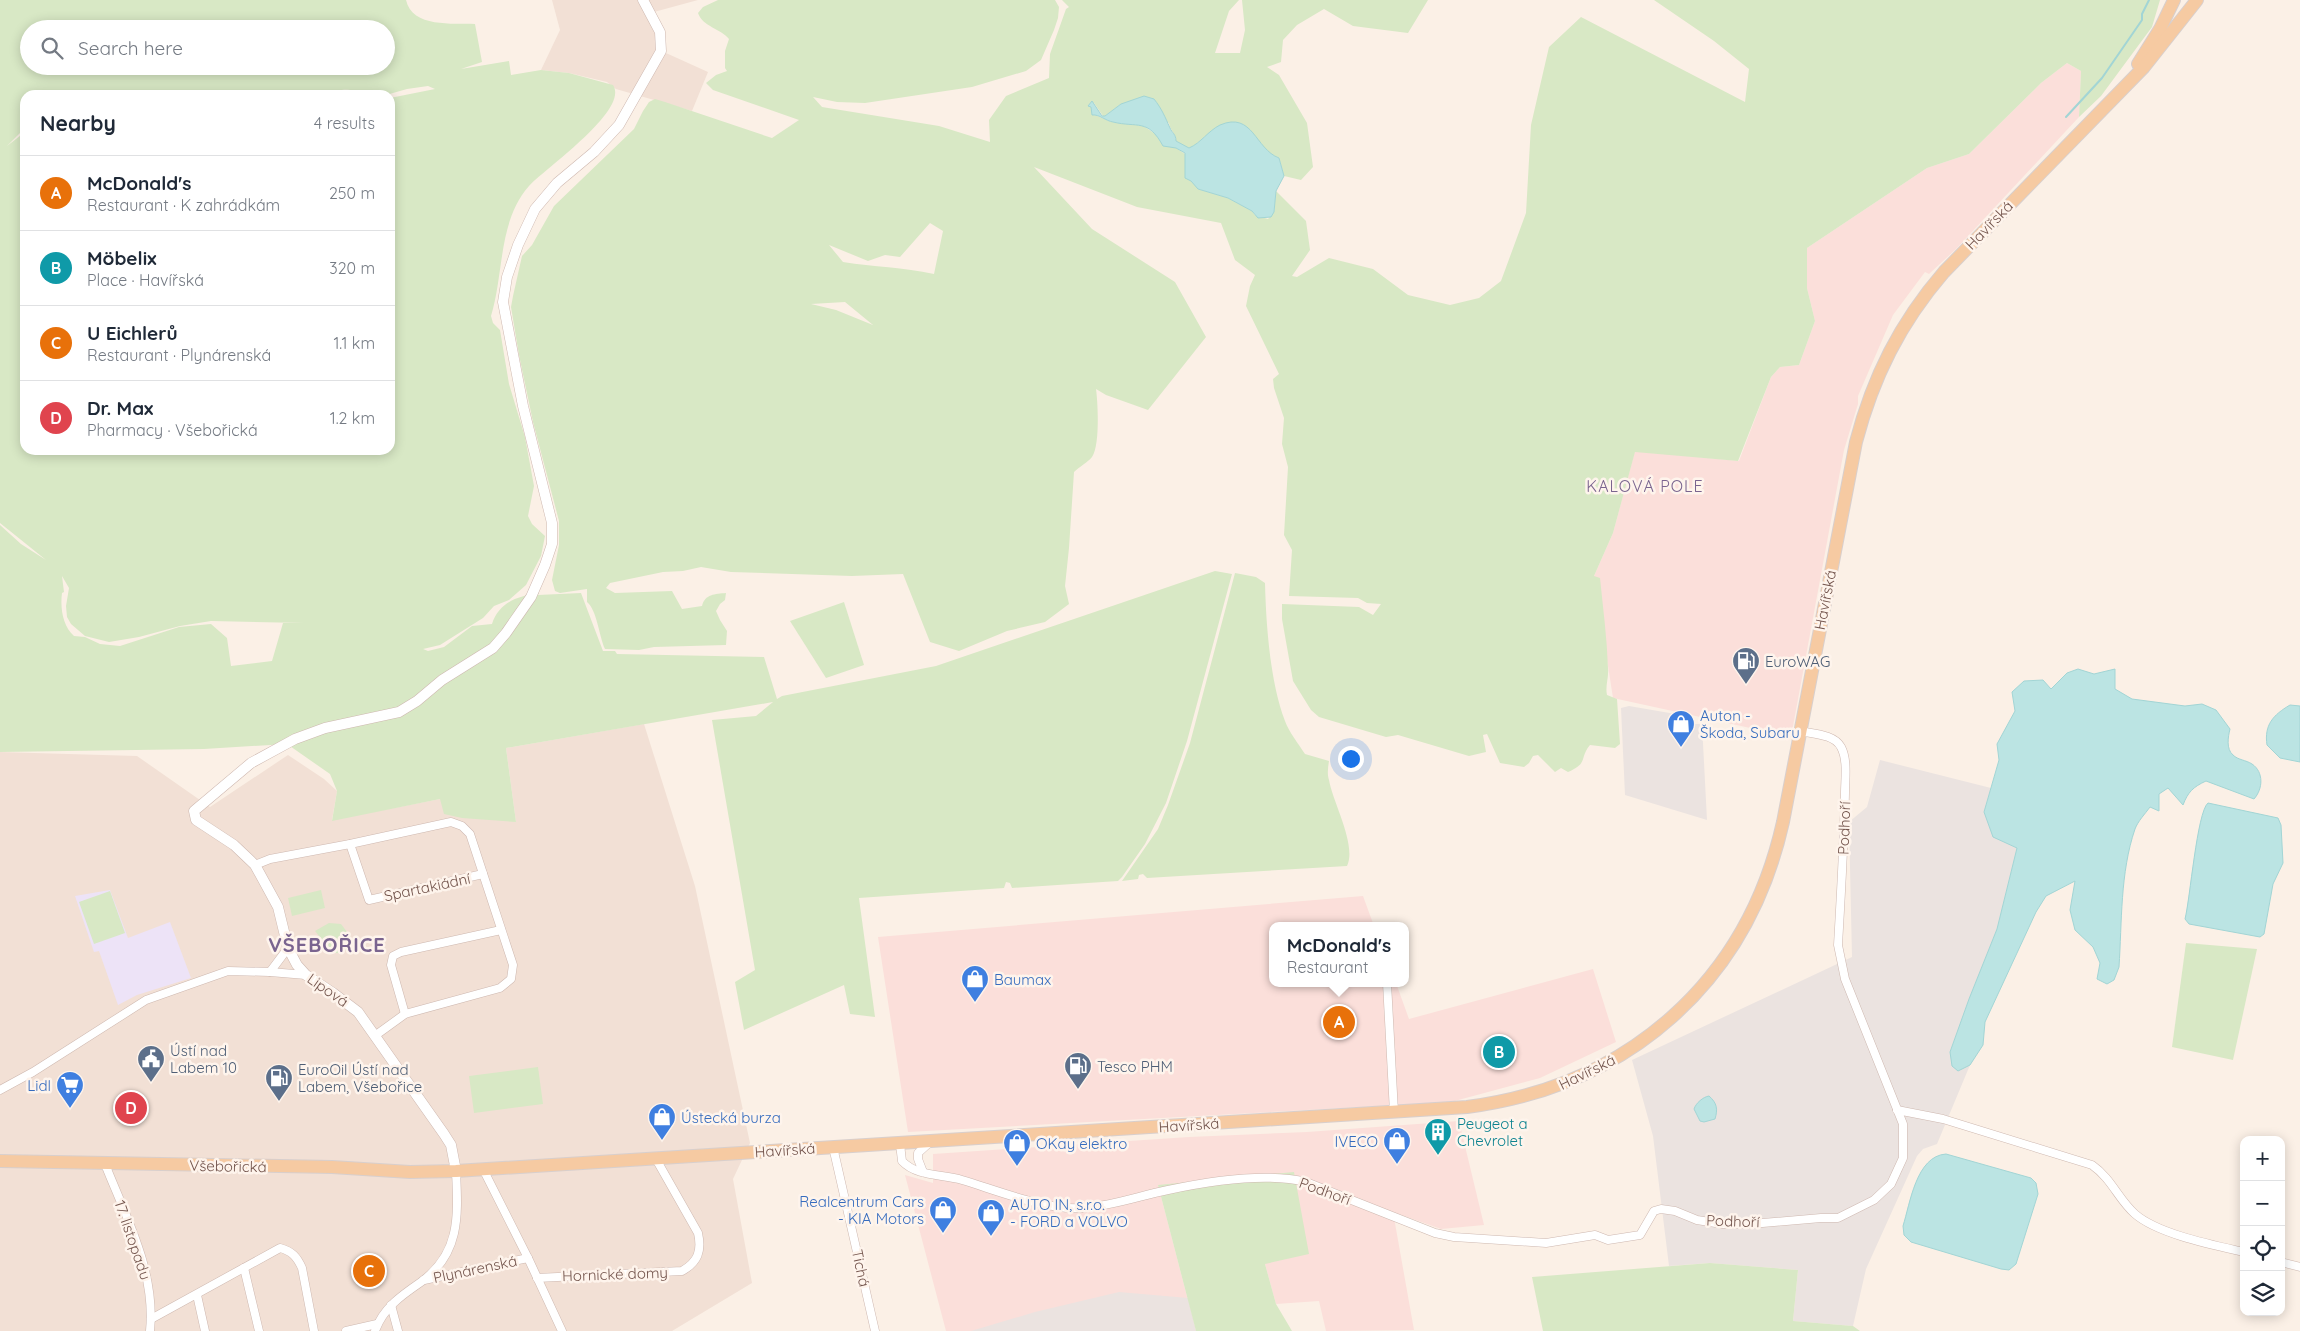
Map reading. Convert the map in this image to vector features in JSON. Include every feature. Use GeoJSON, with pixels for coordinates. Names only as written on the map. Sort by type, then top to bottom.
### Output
{"type":"FeatureCollection","features":[{"type":"Feature","properties":{"kind":"main road","name":"Havířská"},"geometry":{"type":"LineString","coordinates":[[2160,29],[2174,0]]}},
{"type":"Feature","properties":{"kind":"main road","name":"Havířská"},"geometry":{"type":"LineString","coordinates":[[2103,108],[2130,75],[2160,29],[2182,0]]}},
{"type":"Feature","properties":{"kind":"main road","name":"Havířská"},"geometry":{"type":"LineString","coordinates":[[456,1171],[932,1142],[1394,1112],[1488,1104],[1554,1088],[1614,1059],[1645,1039],[1673,1016],[1694,995],[1721,962],[1747,922],[1770,870],[1779,838],[1856,442],[1869,397],[1888,351],[1912,312],[1944,272],[2156,54],[2197,0]]}},
{"type":"Feature","properties":{"kind":"main road","name":"Všebořická"},"geometry":{"type":"LineString","coordinates":[[0,1161],[306,1166],[410,1172],[456,1171]]}},
{"type":"Feature","properties":{"kind":"street","name":"Lipová"},"geometry":{"type":"LineString","coordinates":[[456,1171],[451,1145],[376,1035],[358,1012],[306,975],[292,959],[278,906],[255,864],[234,845],[196,820],[194,814],[195,808],[251,763],[288,743],[311,732],[400,712],[418,701],[442,680],[493,648],[531,597],[552,544],[552,523],[523,406],[504,310],[503,302],[507,276],[518,245],[536,209],[556,183],[594,152],[619,124],[661,51],[660,32],[643,0]]}},
{"type":"Feature","properties":{"kind":"street","name":"Podhoří"},"geometry":{"type":"LineString","coordinates":[[900,1144],[902,1161],[912,1170],[958,1179],[1053,1206],[1080,1208],[1111,1204],[1207,1183],[1286,1177],[1306,1182],[1435,1233],[1462,1238],[1546,1244],[1595,1235],[1608,1240],[1640,1235],[1654,1211],[1661,1209],[1675,1211],[1697,1220],[1722,1224],[1838,1218],[1874,1200],[1891,1184],[1903,1158],[1903,1124],[1845,979],[1839,957],[1845,813],[1845,766],[1843,752],[1841,746],[1832,739],[1800,732]]}},
{"type":"Feature","properties":{"kind":"street","name":"Spartakiádní"},"geometry":{"type":"LineString","coordinates":[[255,864],[270,859],[451,822],[462,826],[470,834],[514,965],[511,979],[506,985],[405,1014],[376,1035]]}},
{"type":"Feature","properties":{"kind":"street","name":"Spartakiádní"},"geometry":{"type":"LineString","coordinates":[[350,844],[369,900],[483,874]]}},
{"type":"Feature","properties":{"kind":"street"},"geometry":{"type":"LineString","coordinates":[[405,1014],[390,965],[393,956],[401,952],[501,930]]}},
{"type":"Feature","properties":{"kind":"street"},"geometry":{"type":"LineString","coordinates":[[270,972],[288,948]]}},
{"type":"Feature","properties":{"kind":"street"},"geometry":{"type":"LineString","coordinates":[[0,1090],[33,1072],[146,1000],[228,971],[306,975]]}},
{"type":"Feature","properties":{"kind":"street"},"geometry":{"type":"LineString","coordinates":[[1387,987],[1394,1112]]}},
{"type":"Feature","properties":{"kind":"street"},"geometry":{"type":"LineString","coordinates":[[1897,1110],[1943,1119],[2092,1165],[2106,1175],[2125,1203],[2144,1220],[2187,1237],[2240,1251]]}},
{"type":"Feature","properties":{"kind":"street"},"geometry":{"type":"LineString","coordinates":[[923,1172],[918,1159],[918,1153],[932,1142]]}},
{"type":"Feature","properties":{"kind":"street","name":"Tichá"},"geometry":{"type":"LineString","coordinates":[[833,1147],[875,1331]]}},
{"type":"Feature","properties":{"kind":"street","name":"Hornické domy"},"geometry":{"type":"LineString","coordinates":[[537,1278],[682,1271],[693,1265],[700,1253],[701,1243],[698,1233],[656,1159]]}},
{"type":"Feature","properties":{"kind":"street","name":"17. listopadu"},"geometry":{"type":"LineString","coordinates":[[105,1164],[146,1269],[151,1319],[150,1331]]}},
{"type":"Feature","properties":{"kind":"street"},"geometry":{"type":"LineString","coordinates":[[483,1170],[528,1258],[562,1331]]}},
{"type":"Feature","properties":{"kind":"street","name":"Plynárenská"},"geometry":{"type":"LineString","coordinates":[[346,1331],[376,1328],[391,1305],[398,1298],[435,1271],[446,1258],[452,1242],[458,1209],[456,1171]]}},
{"type":"Feature","properties":{"kind":"street"},"geometry":{"type":"LineString","coordinates":[[151,1319],[280,1248],[289,1250],[297,1258],[302,1268],[314,1331]]}},
{"type":"Feature","properties":{"kind":"street","name":"Plynárenská"},"geometry":{"type":"LineString","coordinates":[[422,1281],[528,1258]]}},
{"type":"Feature","properties":{"kind":"street"},"geometry":{"type":"LineString","coordinates":[[2285,1263],[2300,1267]]}},
{"type":"Feature","properties":{"kind":"street"},"geometry":{"type":"LineString","coordinates":[[244,1268],[259,1331]]}},
{"type":"Feature","properties":{"kind":"street"},"geometry":{"type":"LineString","coordinates":[[197,1295],[205,1331]]}},
{"type":"Feature","properties":{"kind":"street"},"geometry":{"type":"LineString","coordinates":[[391,1305],[398,1331]]}},
{"type":"Feature","properties":{"kind":"shaded area"},"geometry":{"type":"Polygon","coordinates":[[[552,0],[698,0],[654,12],[665,35],[666,53],[708,72],[692,111],[616,89],[607,82],[569,73],[541,70],[560,30],[552,0]]]}},
{"type":"Feature","properties":{"kind":"shaded area"},"geometry":{"type":"Polygon","coordinates":[[[2067,63],[2081,71],[2079,117],[1956,249],[1929,274],[1925,272],[1893,315],[1858,396],[1858,404],[1844,450],[1791,737],[1613,698],[1594,576],[1613,533],[1635,451],[1739,461],[1771,377],[1780,367],[1799,365],[1815,321],[1807,288],[1807,248],[1927,168],[1969,154],[2041,83],[2067,63]]]}},
{"type":"Feature","properties":{"kind":"shaded area"},"geometry":{"type":"Polygon","coordinates":[[[1629,706],[1687,716],[1688,724],[1702,724],[1707,820],[1625,795],[1621,708],[1629,706]]]}},
{"type":"Feature","properties":{"kind":"shaded area"},"geometry":{"type":"Polygon","coordinates":[[[644,724],[695,886],[750,1143],[733,1179],[752,1283],[672,1331],[0,1331],[0,752],[137,756],[210,807],[288,755],[324,779],[337,791],[332,820],[440,799],[516,822],[506,748],[644,724]]]}},
{"type":"Feature","properties":{"kind":"shaded area"},"geometry":{"type":"Polygon","coordinates":[[[1880,760],[1991,788],[1984,812],[2017,848],[1997,929],[1950,1052],[1958,1071],[1970,1065],[1937,1144],[1923,1149],[1917,1156],[1866,1269],[1853,1326],[1793,1321],[1798,1270],[1710,1263],[1669,1266],[1653,1136],[1632,1060],[1852,957],[1849,822],[1867,807],[1880,760]]]}},
{"type":"Feature","properties":{"kind":"shaded area"},"geometry":{"type":"Polygon","coordinates":[[[110,890],[128,938],[170,922],[191,978],[137,995],[118,1005],[99,951],[94,952],[75,896],[110,890]]]}},
{"type":"Feature","properties":{"kind":"shaded area"},"geometry":{"type":"Polygon","coordinates":[[[1363,896],[1373,922],[1269,922],[1269,987],[1397,987],[1409,1019],[1593,969],[1616,1042],[1540,1078],[1451,1102],[908,1132],[878,937],[1363,896]]]}},
{"type":"Feature","properties":{"kind":"shaded area"},"geometry":{"type":"Polygon","coordinates":[[[1459,1121],[1484,1225],[1441,1229],[1393,1212],[1414,1330],[1326,1331],[1319,1301],[1276,1304],[1265,1264],[1158,1185],[1196,1331],[946,1331],[905,1175],[933,1183],[933,1154],[1459,1121]]]}},
{"type":"Feature","properties":{"kind":"shaded area"},"geometry":{"type":"Polygon","coordinates":[[[1119,1292],[1188,1298],[1196,1331],[971,1331],[1035,1312],[1119,1292]]]}},
{"type":"Feature","properties":{"kind":"green space"},"geometry":{"type":"Polygon","coordinates":[[[0,0],[406,0],[410,9],[425,20],[475,24],[482,62],[461,69],[509,61],[511,75],[541,70],[569,73],[613,85],[615,96],[609,109],[598,124],[537,178],[519,200],[507,231],[491,316],[493,323],[500,330],[509,384],[525,437],[534,486],[528,516],[532,524],[545,536],[541,556],[526,585],[509,600],[494,606],[483,618],[440,645],[423,649],[428,651],[444,647],[472,626],[492,624],[499,610],[517,598],[539,593],[538,595],[581,593],[603,651],[615,651],[617,654],[764,657],[777,699],[782,696],[936,666],[1215,571],[1232,574],[1187,741],[1166,803],[1145,844],[1118,881],[1012,888],[1010,883],[1006,882],[1004,888],[859,898],[875,1017],[850,1014],[844,985],[744,1030],[735,982],[755,970],[712,720],[756,716],[773,702],[506,748],[516,822],[462,818],[444,814],[440,799],[332,821],[337,791],[330,774],[287,744],[204,749],[0,752],[0,525],[21,544],[46,560],[0,523],[0,0]],[[62,576],[64,592],[61,599],[62,611],[67,627],[74,636],[85,637],[100,644],[120,646],[179,627],[211,624],[227,638],[231,666],[272,661],[283,623],[304,623],[211,621],[180,626],[139,637],[109,642],[85,636],[71,624],[67,617],[66,606],[69,588],[62,576]]]}},
{"type":"Feature","properties":{"kind":"green space"},"geometry":{"type":"Polygon","coordinates":[[[718,0],[1055,0],[1059,7],[1054,30],[1041,60],[1026,71],[972,87],[865,103],[837,102],[813,97],[822,107],[939,126],[990,142],[989,120],[1006,96],[1049,78],[1050,54],[1066,9],[1069,7],[1062,0],[1239,0],[1229,11],[1215,53],[1240,53],[1245,30],[1242,0],[1428,0],[1408,33],[1353,26],[1324,9],[1297,25],[1283,40],[1281,62],[1267,67],[1279,75],[1307,123],[1313,167],[1301,180],[1284,176],[1279,158],[1269,154],[1262,146],[1208,134],[1189,149],[1176,141],[1169,123],[1121,104],[1105,116],[1103,116],[1094,103],[1091,107],[1095,115],[1112,122],[1142,125],[1185,154],[1185,167],[1198,189],[1228,198],[1252,211],[1255,215],[1268,219],[1274,212],[1276,191],[1306,221],[1310,250],[1292,276],[1297,277],[1329,258],[1373,269],[1408,295],[1450,305],[1479,298],[1501,281],[1526,213],[1531,125],[1549,47],[1581,17],[1745,102],[1749,69],[1714,41],[1654,0],[2160,0],[2152,27],[2101,96],[2079,117],[2081,71],[2067,63],[2041,83],[1969,154],[1927,168],[1807,248],[1807,288],[1815,321],[1799,365],[1780,367],[1771,377],[1738,461],[1635,452],[1613,533],[1594,576],[1600,578],[1606,634],[1607,695],[1617,699],[1620,744],[1615,748],[1590,745],[1579,766],[1568,772],[1561,768],[1555,772],[1538,755],[1533,756],[1524,767],[1500,763],[1487,734],[1483,735],[1486,752],[1469,756],[1398,735],[1386,737],[1319,717],[1311,710],[1293,681],[1282,619],[1282,604],[1359,607],[1373,615],[1381,604],[1367,603],[1358,598],[1289,596],[1292,550],[1284,535],[1288,467],[1282,444],[1284,418],[1274,388],[1273,379],[1279,374],[1246,306],[1250,286],[1255,275],[1235,260],[1221,223],[1137,207],[1034,167],[1092,229],[1175,282],[1206,337],[1148,410],[1106,395],[1096,389],[1098,424],[1095,451],[1090,459],[1074,472],[1065,586],[1069,604],[1045,622],[1007,631],[959,651],[930,642],[903,574],[852,576],[731,572],[701,567],[683,571],[663,572],[610,583],[606,588],[615,593],[672,591],[682,609],[702,606],[708,597],[714,594],[726,593],[725,600],[716,611],[727,631],[726,645],[654,647],[639,650],[605,649],[596,617],[587,602],[587,589],[560,593],[555,591],[552,580],[559,545],[559,521],[533,422],[511,307],[522,256],[532,245],[554,206],[634,129],[649,102],[655,99],[772,138],[799,120],[713,90],[706,83],[716,75],[727,71],[725,68],[725,51],[729,39],[700,18],[698,13],[703,7],[718,0]],[[930,223],[900,257],[885,255],[868,261],[829,245],[843,262],[934,274],[943,231],[930,223]],[[845,302],[811,304],[836,310],[873,325],[845,302]]]}},
{"type":"Feature","properties":{"kind":"green space"},"geometry":{"type":"Polygon","coordinates":[[[1235,573],[1256,577],[1265,583],[1266,616],[1272,671],[1280,706],[1289,729],[1305,754],[1329,761],[1328,778],[1349,847],[1347,866],[1147,878],[1143,874],[1139,875],[1138,879],[1122,881],[1158,829],[1168,805],[1190,743],[1235,573]]]}},
{"type":"Feature","properties":{"kind":"green space"},"geometry":{"type":"Polygon","coordinates":[[[844,602],[864,665],[826,678],[790,621],[844,602]]]}},
{"type":"Feature","properties":{"kind":"green space"},"geometry":{"type":"Polygon","coordinates":[[[321,890],[325,908],[292,916],[288,898],[321,890]]]}},
{"type":"Feature","properties":{"kind":"green space"},"geometry":{"type":"Polygon","coordinates":[[[110,891],[125,933],[94,944],[79,902],[110,891]]]}},
{"type":"Feature","properties":{"kind":"green space"},"geometry":{"type":"Polygon","coordinates":[[[329,923],[341,924],[350,936],[352,943],[343,953],[333,953],[315,931],[329,923]]]}},
{"type":"Feature","properties":{"kind":"green space"},"geometry":{"type":"Polygon","coordinates":[[[2186,943],[2257,949],[2233,1060],[2172,1047],[2186,943]]]}},
{"type":"Feature","properties":{"kind":"green space"},"geometry":{"type":"Polygon","coordinates":[[[538,1067],[543,1104],[474,1113],[469,1076],[538,1067]]]}},
{"type":"Feature","properties":{"kind":"green space"},"geometry":{"type":"Polygon","coordinates":[[[1294,1172],[1309,1254],[1265,1264],[1276,1304],[1292,1331],[1196,1331],[1158,1185],[1294,1172]]]}},
{"type":"Feature","properties":{"kind":"green space"},"geometry":{"type":"Polygon","coordinates":[[[1710,1263],[1798,1270],[1793,1321],[1853,1326],[1860,1331],[1543,1331],[1532,1277],[1710,1263]]]}},
{"type":"Feature","properties":{"kind":"water"},"geometry":{"type":"Polygon","coordinates":[[[1144,96],[1154,99],[1175,135],[1176,141],[1189,148],[1220,125],[1231,122],[1240,123],[1247,127],[1264,147],[1279,158],[1284,176],[1276,191],[1274,212],[1271,217],[1258,218],[1252,211],[1228,198],[1198,189],[1191,181],[1185,178],[1185,153],[1176,148],[1163,146],[1158,137],[1147,128],[1121,124],[1092,115],[1091,107],[1088,106],[1092,101],[1102,116],[1105,116],[1121,104],[1144,96]]]}},
{"type":"Feature","properties":{"kind":"water"},"geometry":{"type":"Polygon","coordinates":[[[2078,669],[2094,674],[2115,669],[2115,689],[2132,699],[2185,706],[2202,704],[2216,710],[2230,729],[2229,750],[2237,758],[2252,764],[2259,771],[2261,781],[2259,790],[2254,799],[2206,781],[2192,790],[2183,805],[2168,788],[2159,794],[2159,811],[2150,807],[2136,826],[2130,846],[2122,898],[2119,967],[2114,980],[2107,984],[2097,979],[2100,963],[2093,947],[2075,930],[2070,910],[2075,881],[2046,896],[2036,912],[1985,1022],[1983,1045],[1970,1065],[1958,1071],[1952,1066],[1950,1052],[1997,929],[2017,848],[1993,837],[1984,812],[1999,760],[1997,744],[2015,711],[2012,692],[2024,681],[2043,680],[2051,689],[2067,673],[2078,669]]]}},
{"type":"Feature","properties":{"kind":"water"},"geometry":{"type":"Polygon","coordinates":[[[2290,705],[2300,706],[2300,762],[2280,758],[2267,745],[2268,726],[2274,717],[2290,705]]]}},
{"type":"Feature","properties":{"kind":"water"},"geometry":{"type":"Polygon","coordinates":[[[2208,803],[2278,818],[2281,825],[2283,863],[2273,884],[2264,934],[2260,937],[2189,924],[2185,919],[2200,822],[2208,803]]]}},
{"type":"Feature","properties":{"kind":"water"},"geometry":{"type":"Polygon","coordinates":[[[1709,1096],[1716,1106],[1715,1119],[1704,1122],[1700,1121],[1694,1109],[1700,1101],[1709,1096]]]}},
{"type":"Feature","properties":{"kind":"water"},"geometry":{"type":"Polygon","coordinates":[[[1946,1154],[2031,1178],[2036,1183],[2038,1194],[2016,1264],[2009,1270],[1911,1242],[1904,1235],[1903,1226],[1908,1206],[1921,1172],[1936,1157],[1946,1154]]]}},
{"type":"Feature","properties":{"kind":"waterway"},"geometry":{"type":"LineString","coordinates":[[2066,117],[2102,78],[2142,20],[2142,14],[2149,0]]}},
{"type":"Feature","properties":{"kind":"place","name":"EuroWAG"},"geometry":{"type":"Point","coordinates":[1746,685]}},
{"type":"Feature","properties":{"kind":"place","name":"Auton - Škoda, Subaru"},"geometry":{"type":"Point","coordinates":[1681,748]}},
{"type":"Feature","properties":{"kind":"place","name":"Baumax"},"geometry":{"type":"Point","coordinates":[975,1003]}},
{"type":"Feature","properties":{"kind":"place","name":"McDonald's"},"geometry":{"type":"Point","coordinates":[1339,1022]}},
{"type":"Feature","properties":{"kind":"place","name":"Möbelix"},"geometry":{"type":"Point","coordinates":[1499,1052]}},
{"type":"Feature","properties":{"kind":"place","name":"Ústí nad Labem 10"},"geometry":{"type":"Point","coordinates":[151,1083]}},
{"type":"Feature","properties":{"kind":"place","name":"Tesco PHM"},"geometry":{"type":"Point","coordinates":[1078,1090]}},
{"type":"Feature","properties":{"kind":"place","name":"EuroOil Ústí nad Labem, Všebořice"},"geometry":{"type":"Point","coordinates":[279,1102]}},
{"type":"Feature","properties":{"kind":"place","name":"Dr. Max"},"geometry":{"type":"Point","coordinates":[131,1108]}},
{"type":"Feature","properties":{"kind":"place","name":"Lidl"},"geometry":{"type":"Point","coordinates":[70,1109]}},
{"type":"Feature","properties":{"kind":"place","name":"Ústecká burza"},"geometry":{"type":"Point","coordinates":[662,1141]}},
{"type":"Feature","properties":{"kind":"place","name":"Peugeot a Chevrolet"},"geometry":{"type":"Point","coordinates":[1438,1156]}},
{"type":"Feature","properties":{"kind":"place","name":"IVECO"},"geometry":{"type":"Point","coordinates":[1397,1165]}},
{"type":"Feature","properties":{"kind":"place","name":"OKay elektro"},"geometry":{"type":"Point","coordinates":[1017,1167]}},
{"type":"Feature","properties":{"kind":"place","name":"Realcentrum Cars - KIA Motors"},"geometry":{"type":"Point","coordinates":[943,1234]}},
{"type":"Feature","properties":{"kind":"place","name":"AUTO IN, s.r.o. - FORD a VOLVO"},"geometry":{"type":"Point","coordinates":[991,1237]}},
{"type":"Feature","properties":{"kind":"place","name":"U Eichlerů"},"geometry":{"type":"Point","coordinates":[369,1271]}},
{"type":"Feature","properties":{"kind":"district","name":"KALOVÁ POLE"},"geometry":{"type":"Point","coordinates":[1645,486]}},
{"type":"Feature","properties":{"kind":"district","name":"VŠEBOŘICE"},"geometry":{"type":"Point","coordinates":[327,944]}}]}
